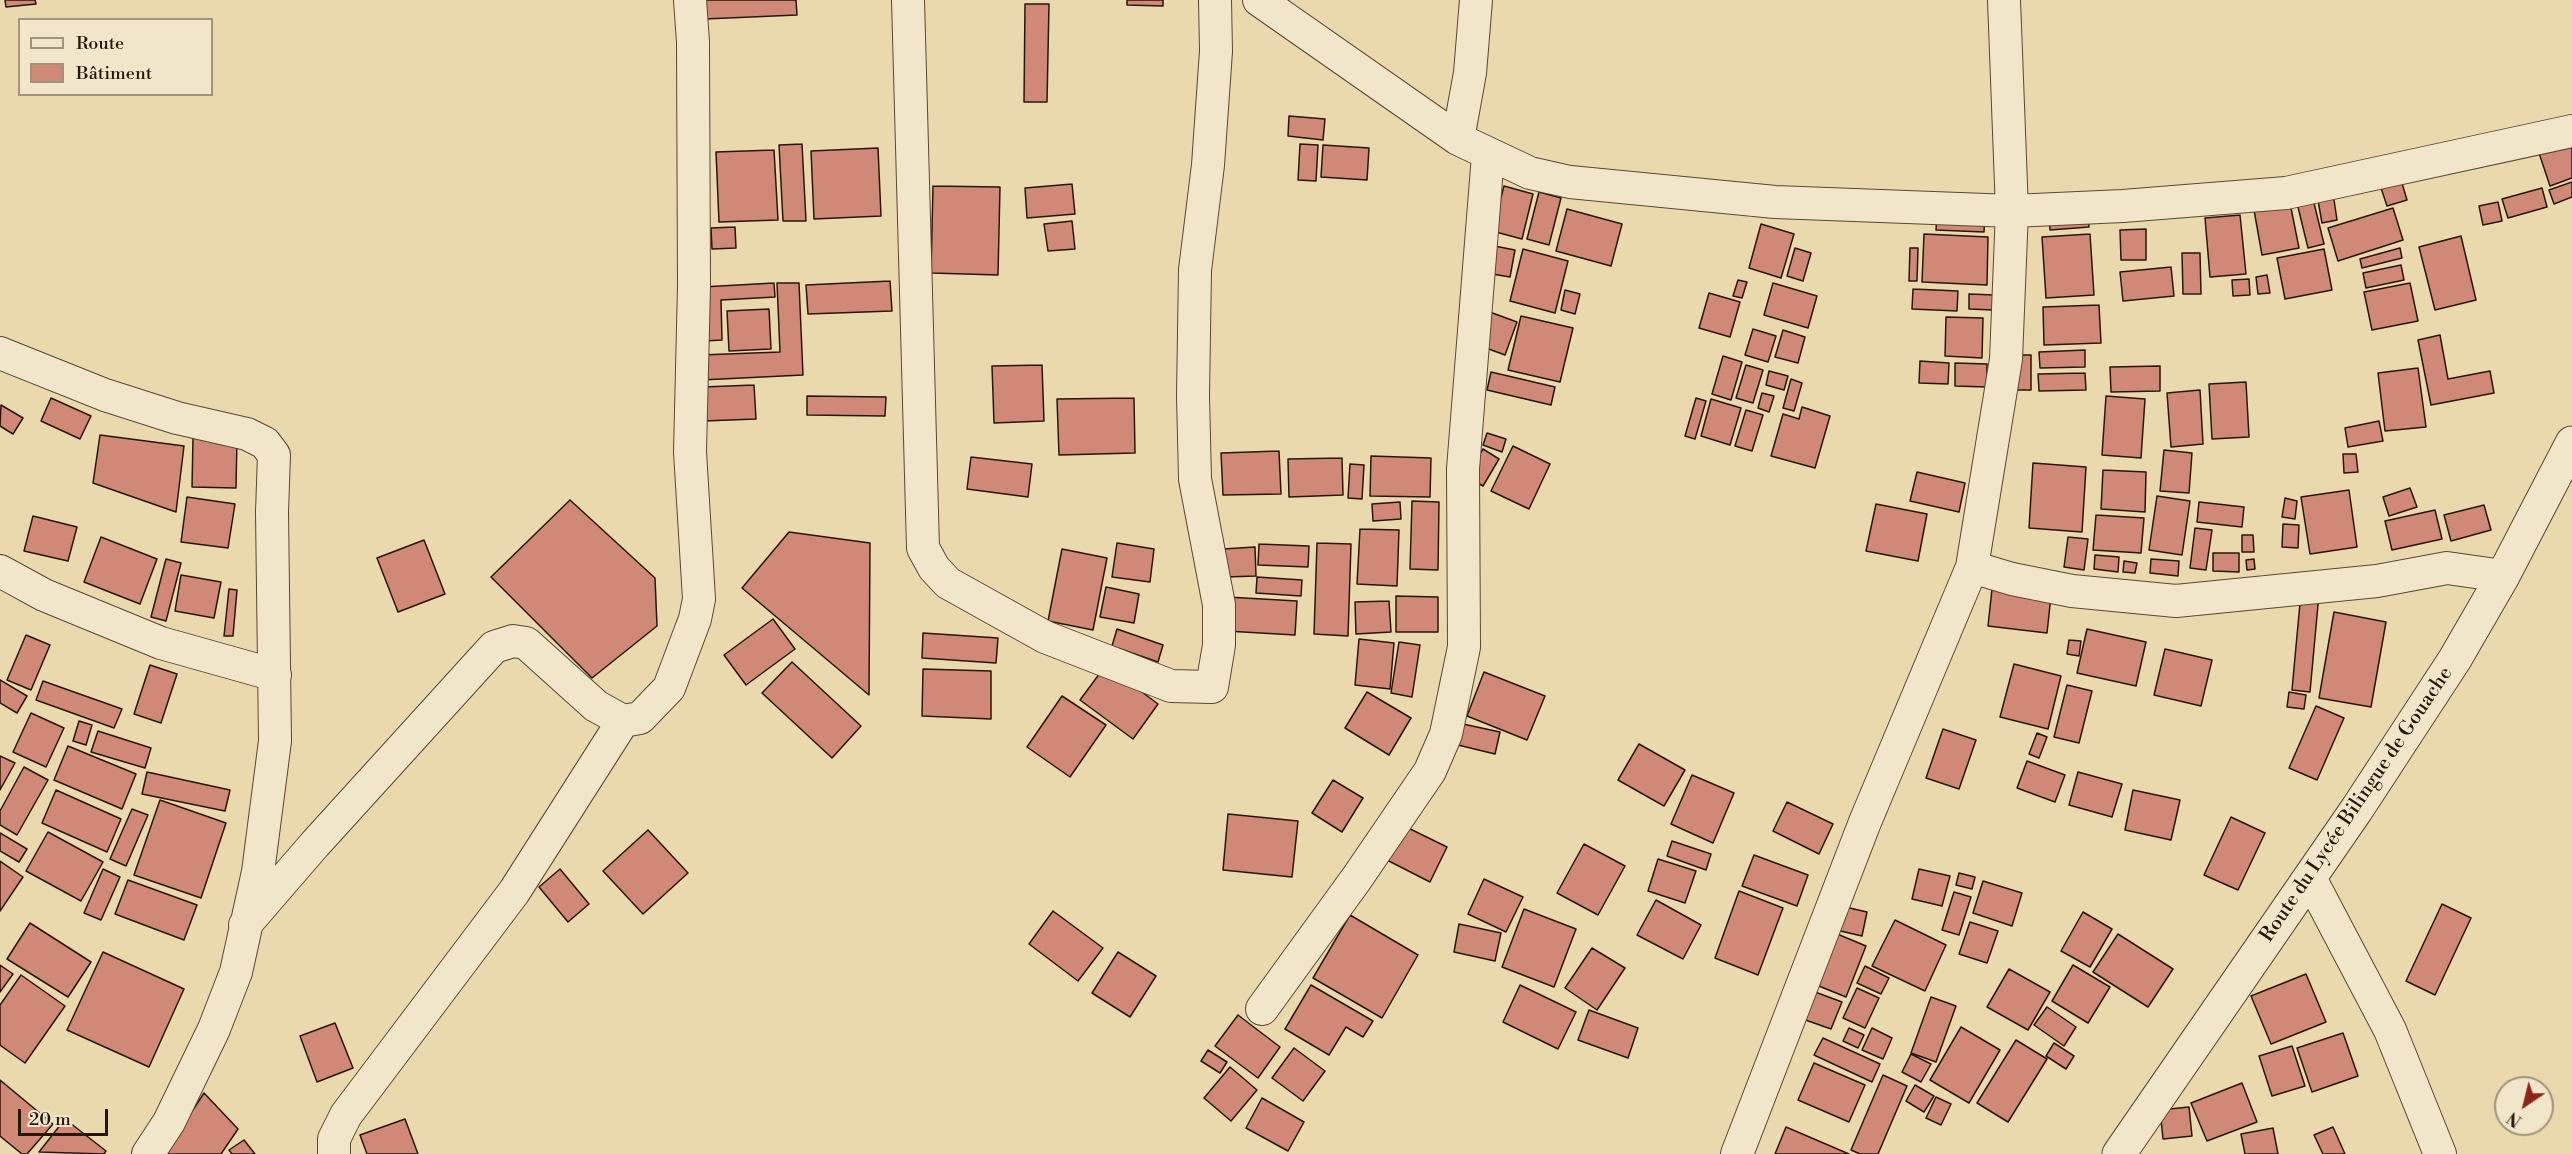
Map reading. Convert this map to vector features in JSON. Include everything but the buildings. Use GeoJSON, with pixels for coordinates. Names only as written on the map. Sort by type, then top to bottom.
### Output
{"type":"FeatureCollection","features":[{"type":"Feature","properties":{"kind":"street"},"geometry":{"type":"LineString","coordinates":[[245,925],[494,646],[513,641],[526,643],[596,706],[623,722],[640,718],[669,688],[695,619],[699,599],[690,452],[694,274],[693,42],[690,0]]}},
{"type":"Feature","properties":{"kind":"street"},"geometry":{"type":"LineString","coordinates":[[908,0],[923,548],[934,568],[948,583],[1045,637],[1171,686],[1212,687],[1219,645],[1219,604],[1195,479],[1193,396],[1196,270],[1208,165],[1216,51],[1215,0]]}},
{"type":"Feature","properties":{"kind":"street"},"geometry":{"type":"LineString","coordinates":[[1259,0],[1458,139],[1488,155],[1530,172],[1570,182],[1775,202],[2012,211],[2123,206],[2286,194],[2572,131]]}},
{"type":"Feature","properties":{"kind":"street"},"geometry":{"type":"LineString","coordinates":[[1458,139],[1470,73],[1476,0]]}},
{"type":"Feature","properties":{"kind":"street"},"geometry":{"type":"LineString","coordinates":[[1737,1154],[1861,832],[1972,567],[2006,359],[2012,211],[2004,0]]}},
{"type":"Feature","properties":{"kind":"street"},"geometry":{"type":"LineString","coordinates":[[1262,1009],[1357,878],[1430,771],[1446,734],[1464,646],[1466,533],[1463,469],[1488,155]]}},
{"type":"Feature","properties":{"kind":"street"},"geometry":{"type":"LineString","coordinates":[[0,353],[105,395],[177,418],[247,434],[265,443],[274,455],[272,512],[275,741],[258,872],[245,925],[237,972],[169,1122],[148,1154]]}},
{"type":"Feature","properties":{"kind":"street","name":"Route du Lycée Bilingue de Gouache"},"geometry":{"type":"LineString","coordinates":[[2119,1154],[2310,878],[2449,669],[2503,576],[2572,443]]}},
{"type":"Feature","properties":{"kind":"street"},"geometry":{"type":"LineString","coordinates":[[1972,567],[2072,591],[2176,601],[2366,583],[2447,568],[2503,576]]}},
{"type":"Feature","properties":{"kind":"street"},"geometry":{"type":"LineString","coordinates":[[0,571],[44,595],[161,643],[275,675]]}},
{"type":"Feature","properties":{"kind":"street"},"geometry":{"type":"LineString","coordinates":[[334,1154],[334,1139],[346,1115],[514,892],[623,722]]}},
{"type":"Feature","properties":{"kind":"street"},"geometry":{"type":"LineString","coordinates":[[2310,878],[2390,1030],[2440,1154]]}}]}
